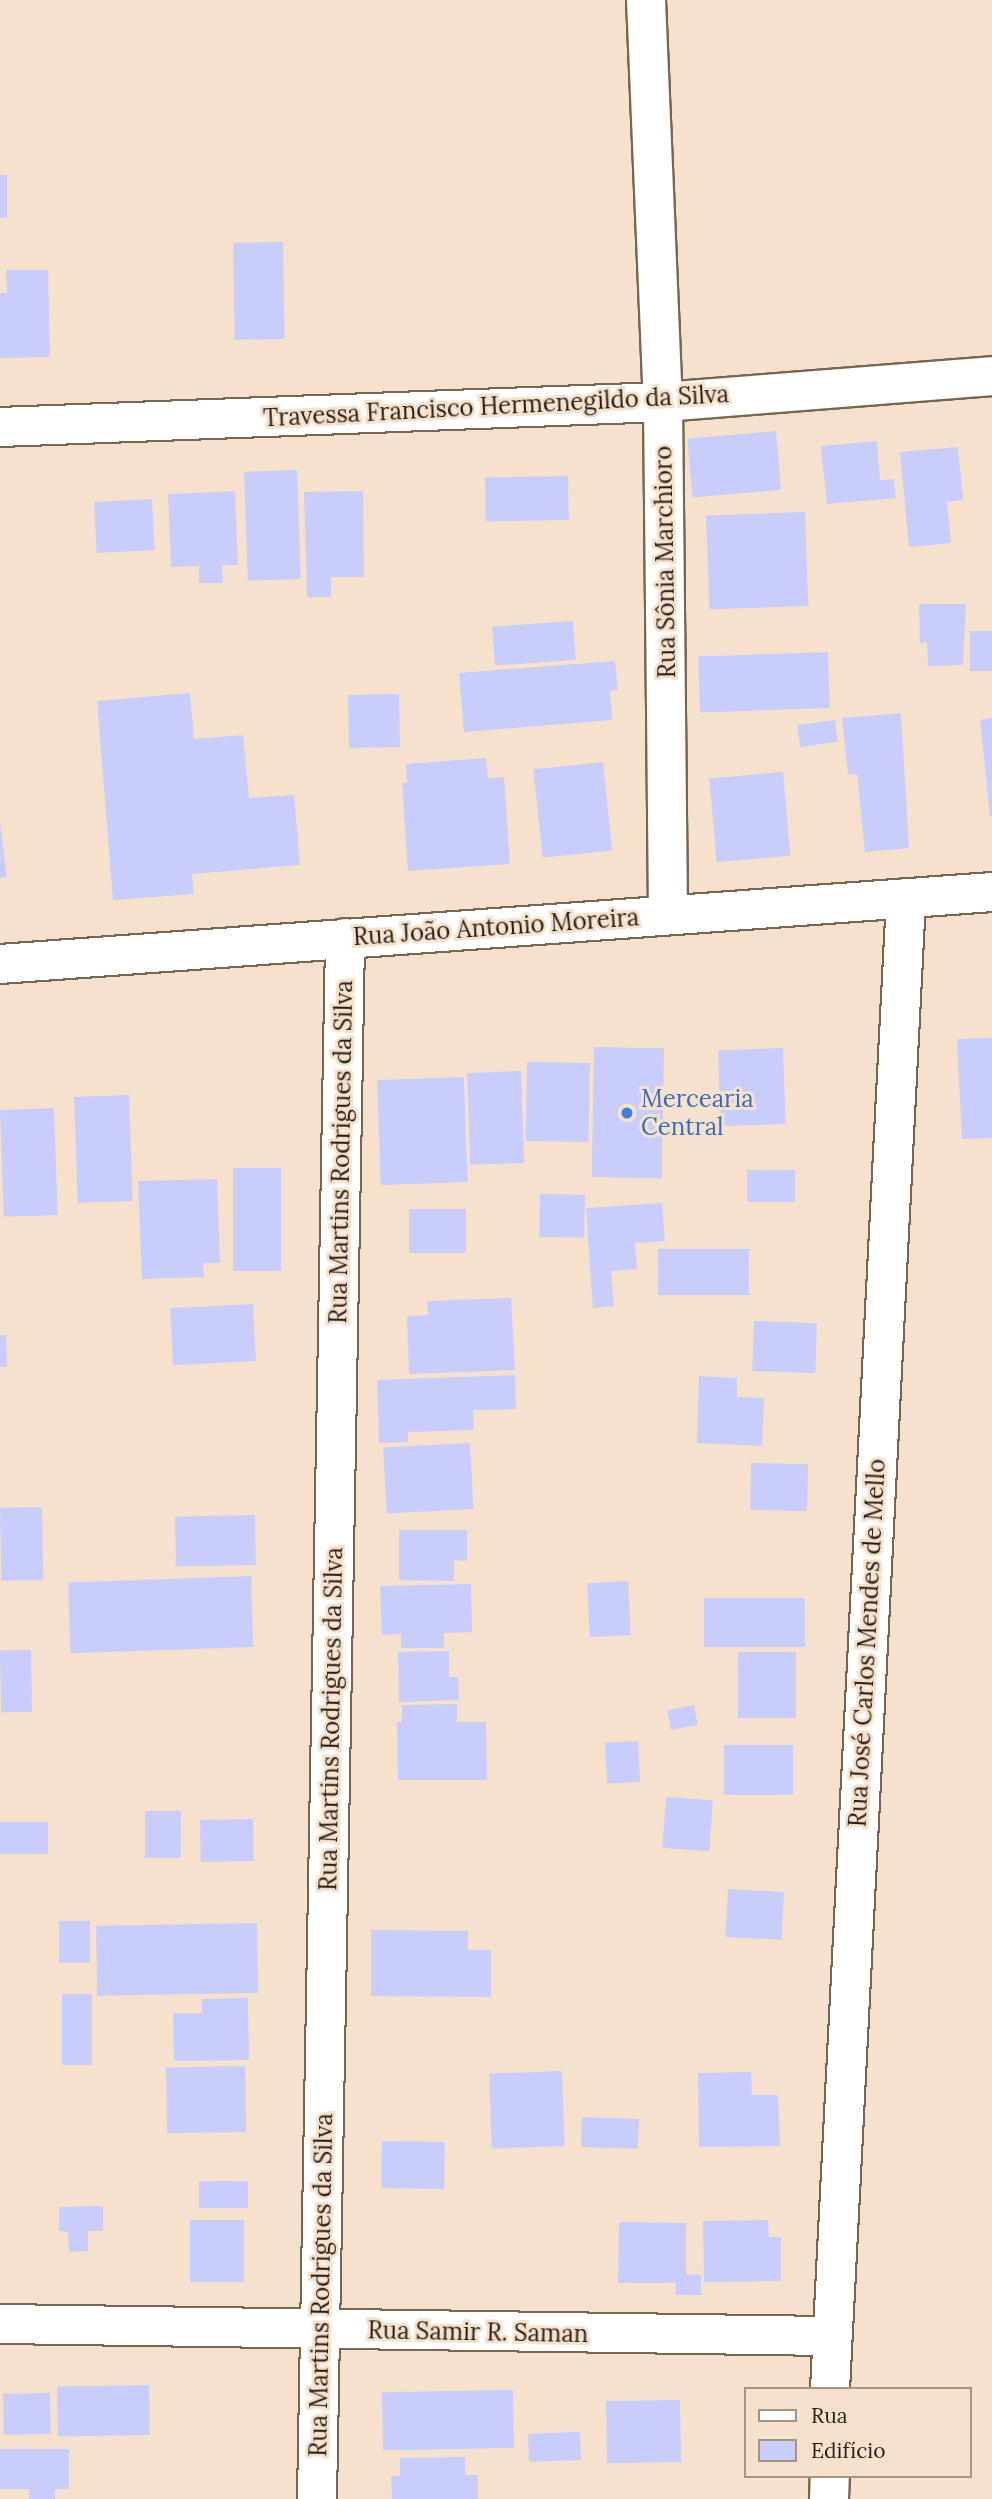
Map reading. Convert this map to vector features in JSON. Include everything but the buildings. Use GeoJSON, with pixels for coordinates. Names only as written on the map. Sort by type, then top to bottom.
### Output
{"type":"FeatureCollection","features":[{"type":"Feature","properties":{"kind":"street","name":"Rua Sônia Marchioro"},"geometry":{"type":"LineString","coordinates":[[646,0],[663,402],[668,915]]}},
{"type":"Feature","properties":{"kind":"street","name":"Travessa Francisco Hermenegildo da Silva"},"geometry":{"type":"LineString","coordinates":[[0,426],[663,402],[992,376]]}},
{"type":"Feature","properties":{"kind":"street","name":"Rua João Antonio Moreira"},"geometry":{"type":"LineString","coordinates":[[0,964],[992,892]]}},
{"type":"Feature","properties":{"kind":"street","name":"Rua José Carlos Mendes de Mello"},"geometry":{"type":"LineString","coordinates":[[830,2387],[906,898]]}},
{"type":"Feature","properties":{"kind":"street","name":"Rua Martins Rodrigues da Silva"},"geometry":{"type":"LineString","coordinates":[[317,2499],[345,938]]}},
{"type":"Feature","properties":{"kind":"street","name":"Rua Samir R. Saman"},"geometry":{"type":"LineString","coordinates":[[0,2324],[831,2336]]}},
{"type":"Feature","properties":{"kind":"street"},"geometry":{"type":"LineString","coordinates":[[829,2499],[830,2478]]}},
{"type":"Feature","properties":{"kind":"place","name":"Mercearia Central"},"geometry":{"type":"Point","coordinates":[627,1113]}}]}
